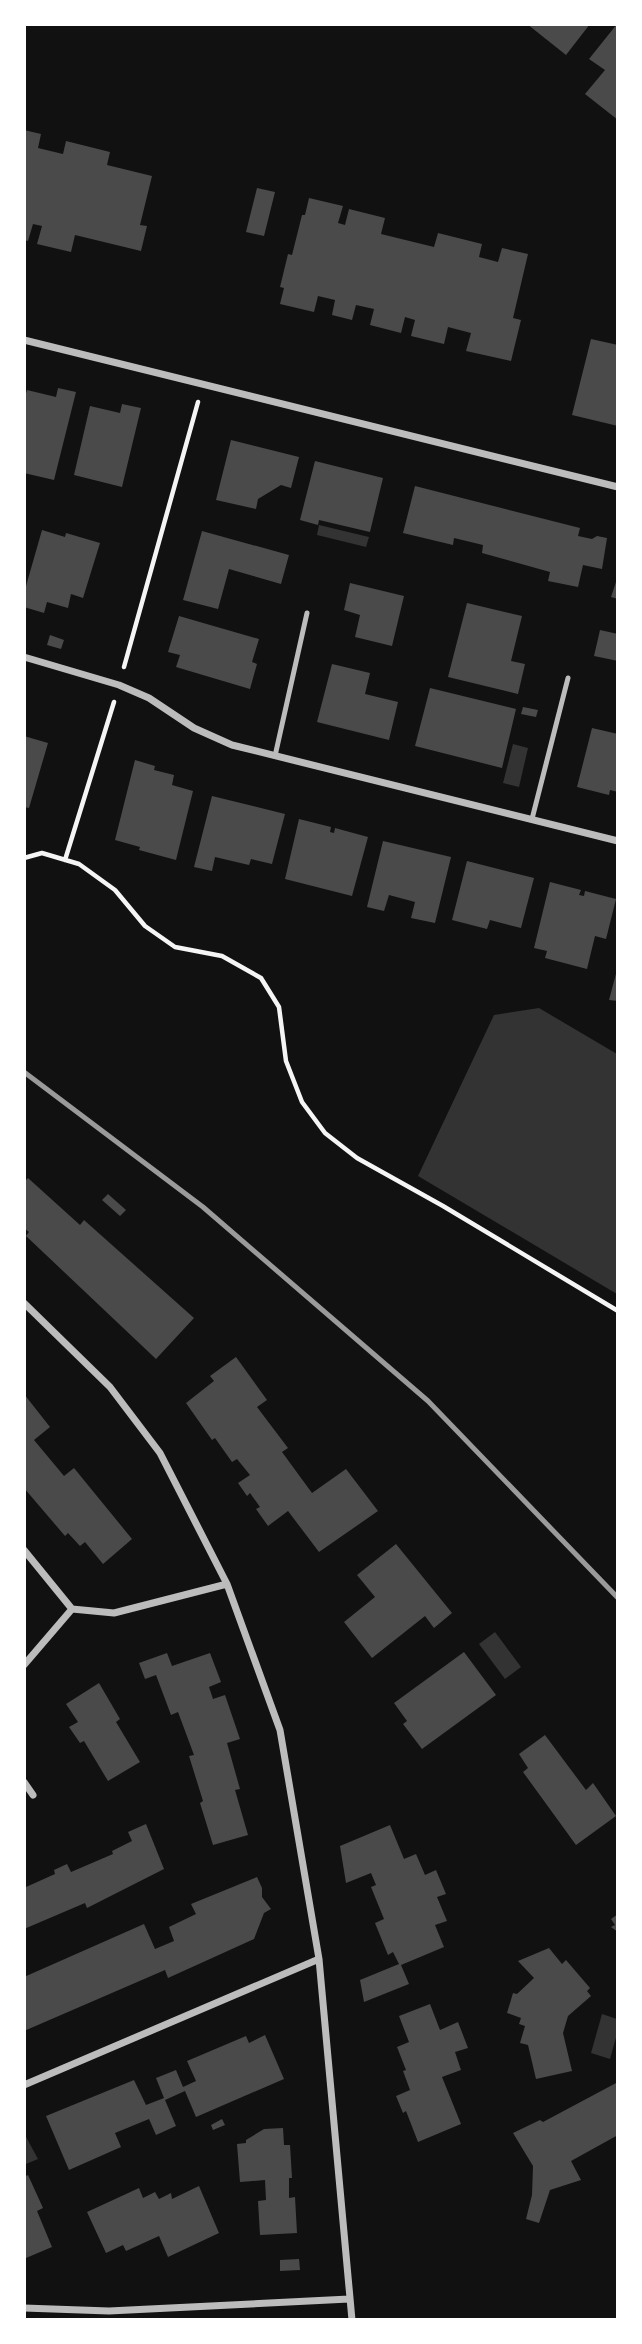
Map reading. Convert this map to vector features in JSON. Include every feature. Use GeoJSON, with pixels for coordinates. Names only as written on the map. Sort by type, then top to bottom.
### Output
{"type":"FeatureCollection","features":[{"type":"Feature","properties":{"kind":"street"},"geometry":{"type":"LineString","coordinates":[[24,340],[618,487]]}},
{"type":"Feature","properties":{"kind":"street"},"geometry":{"type":"LineString","coordinates":[[24,657],[120,685],[149,698],[194,728],[232,745],[618,841]]}},
{"type":"Feature","properties":{"kind":"street"},"geometry":{"type":"LineString","coordinates":[[24,1303],[110,1387],[160,1453],[227,1584],[280,1730],[319,1959],[352,2319]]}},
{"type":"Feature","properties":{"kind":"street"},"geometry":{"type":"LineString","coordinates":[[24,1550],[72,1609],[114,1613],[227,1584]]}},
{"type":"Feature","properties":{"kind":"street"},"geometry":{"type":"LineString","coordinates":[[24,1665],[72,1609]]}},
{"type":"Feature","properties":{"kind":"street"},"geometry":{"type":"LineString","coordinates":[[24,1782],[33,1795]]}},
{"type":"Feature","properties":{"kind":"street"},"geometry":{"type":"LineString","coordinates":[[24,2085],[319,1959]]}},
{"type":"Feature","properties":{"kind":"street"},"geometry":{"type":"LineString","coordinates":[[24,2308],[109,2311],[349,2299]]}},
{"type":"Feature","properties":{"kind":"street"},"geometry":{"type":"LineString","coordinates":[[105,2319],[109,2311]]}},
{"type":"Feature","properties":{"kind":"lane"},"geometry":{"type":"LineString","coordinates":[[275,756],[307,613]]}},
{"type":"Feature","properties":{"kind":"lane"},"geometry":{"type":"LineString","coordinates":[[532,819],[568,678]]}},
{"type":"Feature","properties":{"kind":"path"},"geometry":{"type":"LineString","coordinates":[[65,860],[120,685],[203,384]]}},
{"type":"Feature","properties":{"kind":"path"},"geometry":{"type":"LineString","coordinates":[[24,858],[42,853],[79,864],[115,890],[145,926],[175,947],[222,956],[261,978],[279,1007],[286,1061],[302,1102],[325,1133],[357,1158],[618,1311]]}},
{"type":"Feature","properties":{"kind":"shaded area"},"geometry":{"type":"Polygon","coordinates":[[[319,525],[369,537],[366,547],[317,535],[319,525]]]}},
{"type":"Feature","properties":{"kind":"shaded area"},"geometry":{"type":"Polygon","coordinates":[[[513,744],[528,748],[519,787],[503,783],[513,744]]]}},
{"type":"Feature","properties":{"kind":"shaded area"},"geometry":{"type":"Polygon","coordinates":[[[539,1008],[617,1054],[617,1294],[418,1176],[494,1015],[539,1008]]]}},
{"type":"Feature","properties":{"kind":"shaded area"},"geometry":{"type":"Polygon","coordinates":[[[495,1632],[521,1667],[505,1679],[479,1644],[495,1632]]]}},
{"type":"Feature","properties":{"kind":"shaded area"},"geometry":{"type":"Polygon","coordinates":[[[602,2014],[617,2019],[617,2034],[610,2059],[591,2053],[602,2014]]]}},
{"type":"Feature","properties":{"kind":"shaded area"},"geometry":{"type":"Polygon","coordinates":[[[25,2135],[38,2159],[26,2164],[25,2135]]]}},
{"type":"Feature","properties":{"kind":"building"},"geometry":{"type":"Polygon","coordinates":[[[527,24],[590,24],[566,55],[527,24]]]}},
{"type":"Feature","properties":{"kind":"building"},"geometry":{"type":"Polygon","coordinates":[[[617,24],[618,120],[585,94],[605,70],[589,59],[617,24]]]}},
{"type":"Feature","properties":{"kind":"building"},"geometry":{"type":"Polygon","coordinates":[[[24,130],[41,134],[38,148],[63,154],[66,141],[110,152],[107,165],[152,176],[140,225],[147,226],[141,251],[75,235],[71,252],[37,244],[42,226],[33,224],[28,241],[24,240],[24,130]]]}},
{"type":"Feature","properties":{"kind":"building"},"geometry":{"type":"Polygon","coordinates":[[[257,188],[275,192],[264,236],[246,232],[257,188]]]}},
{"type":"Feature","properties":{"kind":"building"},"geometry":{"type":"Polygon","coordinates":[[[309,198],[343,206],[338,223],[345,225],[349,209],[385,218],[381,234],[434,247],[438,233],[482,244],[479,257],[498,262],[502,248],[528,254],[513,318],[521,320],[511,361],[466,351],[471,333],[448,327],[444,344],[411,336],[415,320],[405,317],[401,333],[370,325],[374,309],[356,305],[352,320],[332,315],[335,300],[318,296],[314,312],[280,304],[284,288],[280,287],[288,254],[292,255],[309,198]]]}},
{"type":"Feature","properties":{"kind":"building"},"geometry":{"type":"Polygon","coordinates":[[[591,339],[618,345],[618,426],[572,415],[591,339]]]}},
{"type":"Feature","properties":{"kind":"building"},"geometry":{"type":"Polygon","coordinates":[[[58,388],[76,392],[54,480],[24,473],[24,400],[27,390],[56,397],[58,388]]]}},
{"type":"Feature","properties":{"kind":"building"},"geometry":{"type":"Polygon","coordinates":[[[122,404],[141,408],[122,487],[74,475],[90,406],[120,413],[122,404]]]}},
{"type":"Feature","properties":{"kind":"building"},"geometry":{"type":"Polygon","coordinates":[[[231,440],[299,457],[291,488],[281,485],[258,499],[256,509],[216,500],[231,440]]]}},
{"type":"Feature","properties":{"kind":"building"},"geometry":{"type":"Polygon","coordinates":[[[315,461],[383,478],[370,532],[319,520],[318,525],[300,520],[315,461]]]}},
{"type":"Feature","properties":{"kind":"building"},"geometry":{"type":"Polygon","coordinates":[[[415,486],[580,528],[578,536],[607,538],[602,569],[583,565],[578,587],[548,581],[550,572],[482,553],[483,545],[454,538],[453,545],[403,533],[415,486]]]}},
{"type":"Feature","properties":{"kind":"building"},"geometry":{"type":"Polygon","coordinates":[[[42,530],[65,537],[66,533],[100,543],[83,598],[71,594],[68,608],[47,602],[44,613],[24,607],[24,593],[42,530]]]}},
{"type":"Feature","properties":{"kind":"building"},"geometry":{"type":"Polygon","coordinates":[[[202,531],[289,555],[281,584],[229,569],[218,609],[183,600],[202,531]]]}},
{"type":"Feature","properties":{"kind":"building"},"geometry":{"type":"Polygon","coordinates":[[[618,576],[618,599],[611,597],[618,576]]]}},
{"type":"Feature","properties":{"kind":"building"},"geometry":{"type":"Polygon","coordinates":[[[350,583],[404,596],[392,646],[355,637],[360,615],[344,610],[350,583]]]}},
{"type":"Feature","properties":{"kind":"building"},"geometry":{"type":"Polygon","coordinates":[[[467,603],[522,616],[511,661],[525,664],[518,694],[448,677],[467,603]]]}},
{"type":"Feature","properties":{"kind":"building"},"geometry":{"type":"Polygon","coordinates":[[[179,616],[259,639],[252,662],[257,664],[250,689],[176,667],[180,655],[168,652],[179,616]]]}},
{"type":"Feature","properties":{"kind":"building"},"geometry":{"type":"Polygon","coordinates":[[[600,630],[618,634],[618,661],[594,656],[600,630]]]}},
{"type":"Feature","properties":{"kind":"building"},"geometry":{"type":"Polygon","coordinates":[[[50,635],[64,640],[61,649],[47,645],[50,635]]]}},
{"type":"Feature","properties":{"kind":"building"},"geometry":{"type":"Polygon","coordinates":[[[332,664],[370,673],[365,694],[398,702],[389,740],[317,722],[332,664]]]}},
{"type":"Feature","properties":{"kind":"building"},"geometry":{"type":"Polygon","coordinates":[[[430,688],[516,709],[502,768],[415,746],[430,688]]]}},
{"type":"Feature","properties":{"kind":"building"},"geometry":{"type":"Polygon","coordinates":[[[523,707],[538,710],[536,717],[521,714],[523,707]]]}},
{"type":"Feature","properties":{"kind":"building"},"geometry":{"type":"Polygon","coordinates":[[[592,728],[618,734],[618,792],[610,790],[609,795],[577,787],[592,728]]]}},
{"type":"Feature","properties":{"kind":"building"},"geometry":{"type":"Polygon","coordinates":[[[24,736],[48,743],[29,808],[24,807],[24,736]]]}},
{"type":"Feature","properties":{"kind":"building"},"geometry":{"type":"Polygon","coordinates":[[[135,760],[155,766],[154,770],[174,775],[172,785],[193,791],[176,860],[115,840],[135,760]]]}},
{"type":"Feature","properties":{"kind":"building"},"geometry":{"type":"Polygon","coordinates":[[[212,796],[285,814],[272,864],[251,859],[249,865],[215,857],[212,871],[194,867],[212,796]]]}},
{"type":"Feature","properties":{"kind":"building"},"geometry":{"type":"Polygon","coordinates":[[[299,819],[331,827],[330,832],[334,833],[335,828],[368,837],[352,896],[285,879],[299,819]]]}},
{"type":"Feature","properties":{"kind":"building"},"geometry":{"type":"Polygon","coordinates":[[[383,841],[451,857],[435,923],[411,918],[415,902],[389,895],[384,911],[367,907],[383,841]]]}},
{"type":"Feature","properties":{"kind":"building"},"geometry":{"type":"Polygon","coordinates":[[[467,861],[534,878],[521,928],[490,920],[487,929],[452,920],[467,861]]]}},
{"type":"Feature","properties":{"kind":"building"},"geometry":{"type":"Polygon","coordinates":[[[550,882],[581,890],[579,895],[584,896],[585,891],[616,899],[606,939],[595,936],[587,969],[545,958],[547,951],[534,948],[550,882]]]}},
{"type":"Feature","properties":{"kind":"building"},"geometry":{"type":"Polygon","coordinates":[[[617,970],[618,1001],[609,1000],[617,970]]]}},
{"type":"Feature","properties":{"kind":"building"},"geometry":{"type":"Polygon","coordinates":[[[28,1178],[80,1225],[84,1220],[194,1318],[156,1359],[26,1236],[29,1232],[24,1228],[24,1182],[28,1178]]]}},
{"type":"Feature","properties":{"kind":"building"},"geometry":{"type":"Polygon","coordinates":[[[108,1194],[126,1210],[120,1216],[102,1200],[108,1194]]]}},
{"type":"Feature","properties":{"kind":"building"},"geometry":{"type":"Polygon","coordinates":[[[236,1357],[267,1400],[257,1407],[288,1448],[282,1452],[312,1493],[346,1469],[378,1511],[319,1552],[288,1511],[268,1526],[256,1509],[260,1507],[250,1493],[247,1496],[238,1483],[250,1475],[237,1459],[232,1462],[215,1438],[212,1440],[186,1403],[214,1381],[210,1376],[236,1357]]]}},
{"type":"Feature","properties":{"kind":"building"},"geometry":{"type":"Polygon","coordinates":[[[24,1394],[50,1427],[34,1440],[64,1476],[74,1468],[132,1539],[103,1564],[85,1542],[80,1546],[68,1533],[65,1536],[24,1488],[24,1394]]]}},
{"type":"Feature","properties":{"kind":"building"},"geometry":{"type":"Polygon","coordinates":[[[396,1544],[452,1613],[434,1628],[425,1616],[372,1658],[344,1622],[375,1597],[357,1575],[396,1544]]]}},
{"type":"Feature","properties":{"kind":"building"},"geometry":{"type":"Polygon","coordinates":[[[464,1652],[496,1695],[422,1749],[403,1724],[407,1721],[394,1703],[464,1652]]]}},
{"type":"Feature","properties":{"kind":"building"},"geometry":{"type":"Polygon","coordinates":[[[167,1653],[172,1666],[210,1653],[221,1682],[209,1687],[213,1699],[225,1695],[240,1739],[227,1743],[240,1789],[235,1790],[248,1835],[213,1845],[189,1756],[194,1755],[178,1712],[171,1715],[156,1675],[145,1679],[139,1663],[167,1653]]]}},
{"type":"Feature","properties":{"kind":"building"},"geometry":{"type":"Polygon","coordinates":[[[99,1683],[120,1719],[116,1722],[140,1762],[108,1781],[84,1741],[80,1743],[69,1727],[78,1722],[66,1704],[99,1683]]]}},
{"type":"Feature","properties":{"kind":"building"},"geometry":{"type":"Polygon","coordinates":[[[545,1735],[586,1790],[593,1783],[616,1816],[576,1845],[523,1772],[528,1768],[519,1754],[545,1735]]]}},
{"type":"Feature","properties":{"kind":"building"},"geometry":{"type":"Polygon","coordinates":[[[146,1824],[164,1869],[87,1908],[85,1903],[24,1929],[24,1883],[26,1887],[55,1874],[54,1870],[67,1864],[71,1872],[113,1854],[112,1851],[132,1841],[128,1832],[146,1824]]]}},
{"type":"Feature","properties":{"kind":"building"},"geometry":{"type":"Polygon","coordinates":[[[390,1825],[404,1859],[416,1854],[425,1875],[436,1870],[446,1894],[437,1897],[447,1921],[435,1925],[444,1947],[401,1965],[409,1984],[364,2002],[360,1980],[399,1964],[393,1952],[388,1955],[375,1923],[384,1919],[371,1887],[376,1885],[371,1873],[346,1883],[340,1846],[390,1825]]]}},
{"type":"Feature","properties":{"kind":"building"},"geometry":{"type":"Polygon","coordinates":[[[257,1877],[262,1888],[262,1897],[271,1909],[264,1913],[254,1939],[168,1978],[165,1970],[24,2031],[24,1977],[144,1924],[155,1949],[174,1941],[169,1927],[196,1914],[191,1904],[257,1877]]]}},
{"type":"Feature","properties":{"kind":"building"},"geometry":{"type":"Polygon","coordinates":[[[618,1914],[618,1932],[611,1927],[615,1925],[611,1919],[618,1914]]]}},
{"type":"Feature","properties":{"kind":"building"},"geometry":{"type":"Polygon","coordinates":[[[549,1948],[562,1964],[566,1960],[590,1988],[587,1991],[591,1996],[568,2016],[563,2033],[572,2071],[536,2079],[528,2045],[520,2043],[525,2026],[519,2024],[521,2018],[507,2013],[513,1993],[517,1994],[534,1978],[518,1961],[549,1948]]]}},
{"type":"Feature","properties":{"kind":"building"},"geometry":{"type":"Polygon","coordinates":[[[430,2004],[440,2030],[458,2022],[468,2048],[455,2052],[461,2070],[442,2077],[461,2124],[418,2142],[406,2111],[403,2113],[396,2096],[410,2090],[397,2047],[409,2042],[399,2016],[430,2004]]]}},
{"type":"Feature","properties":{"kind":"building"},"geometry":{"type":"Polygon","coordinates":[[[265,2035],[284,2079],[196,2117],[185,2091],[165,2100],[176,2126],[156,2135],[149,2119],[115,2133],[121,2147],[69,2170],[46,2116],[134,2080],[146,2105],[164,2098],[156,2078],[176,2070],[183,2087],[196,2081],[187,2061],[246,2036],[249,2043],[265,2035]]]}},
{"type":"Feature","properties":{"kind":"building"},"geometry":{"type":"Polygon","coordinates":[[[618,2082],[618,2135],[571,2161],[581,2180],[550,2190],[539,2223],[526,2219],[532,2195],[533,2166],[513,2133],[540,2120],[543,2122],[618,2082]]]}},
{"type":"Feature","properties":{"kind":"building"},"geometry":{"type":"Polygon","coordinates":[[[222,2119],[225,2125],[213,2130],[211,2125],[222,2119]]]}},
{"type":"Feature","properties":{"kind":"building"},"geometry":{"type":"Polygon","coordinates":[[[283,2128],[284,2145],[290,2145],[292,2178],[289,2178],[289,2198],[295,2197],[297,2233],[260,2235],[258,2201],[266,2200],[265,2180],[240,2182],[237,2144],[246,2143],[246,2140],[264,2129],[283,2128]]]}},
{"type":"Feature","properties":{"kind":"building"},"geometry":{"type":"Polygon","coordinates":[[[28,2175],[43,2208],[37,2211],[52,2247],[26,2258],[24,2177],[28,2175]]]}},
{"type":"Feature","properties":{"kind":"building"},"geometry":{"type":"Polygon","coordinates":[[[199,2186],[219,2233],[168,2257],[159,2236],[126,2251],[123,2245],[106,2253],[87,2212],[139,2188],[143,2198],[155,2192],[159,2199],[171,2193],[172,2199],[199,2186]]]}},
{"type":"Feature","properties":{"kind":"building"},"geometry":{"type":"Polygon","coordinates":[[[299,2259],[300,2270],[280,2271],[280,2260],[299,2259]]]}},
{"type":"Feature","properties":{"kind":"railway"},"geometry":{"type":"LineString","coordinates":[[24,1072],[203,1207],[428,1401],[618,1598]]}}]}
